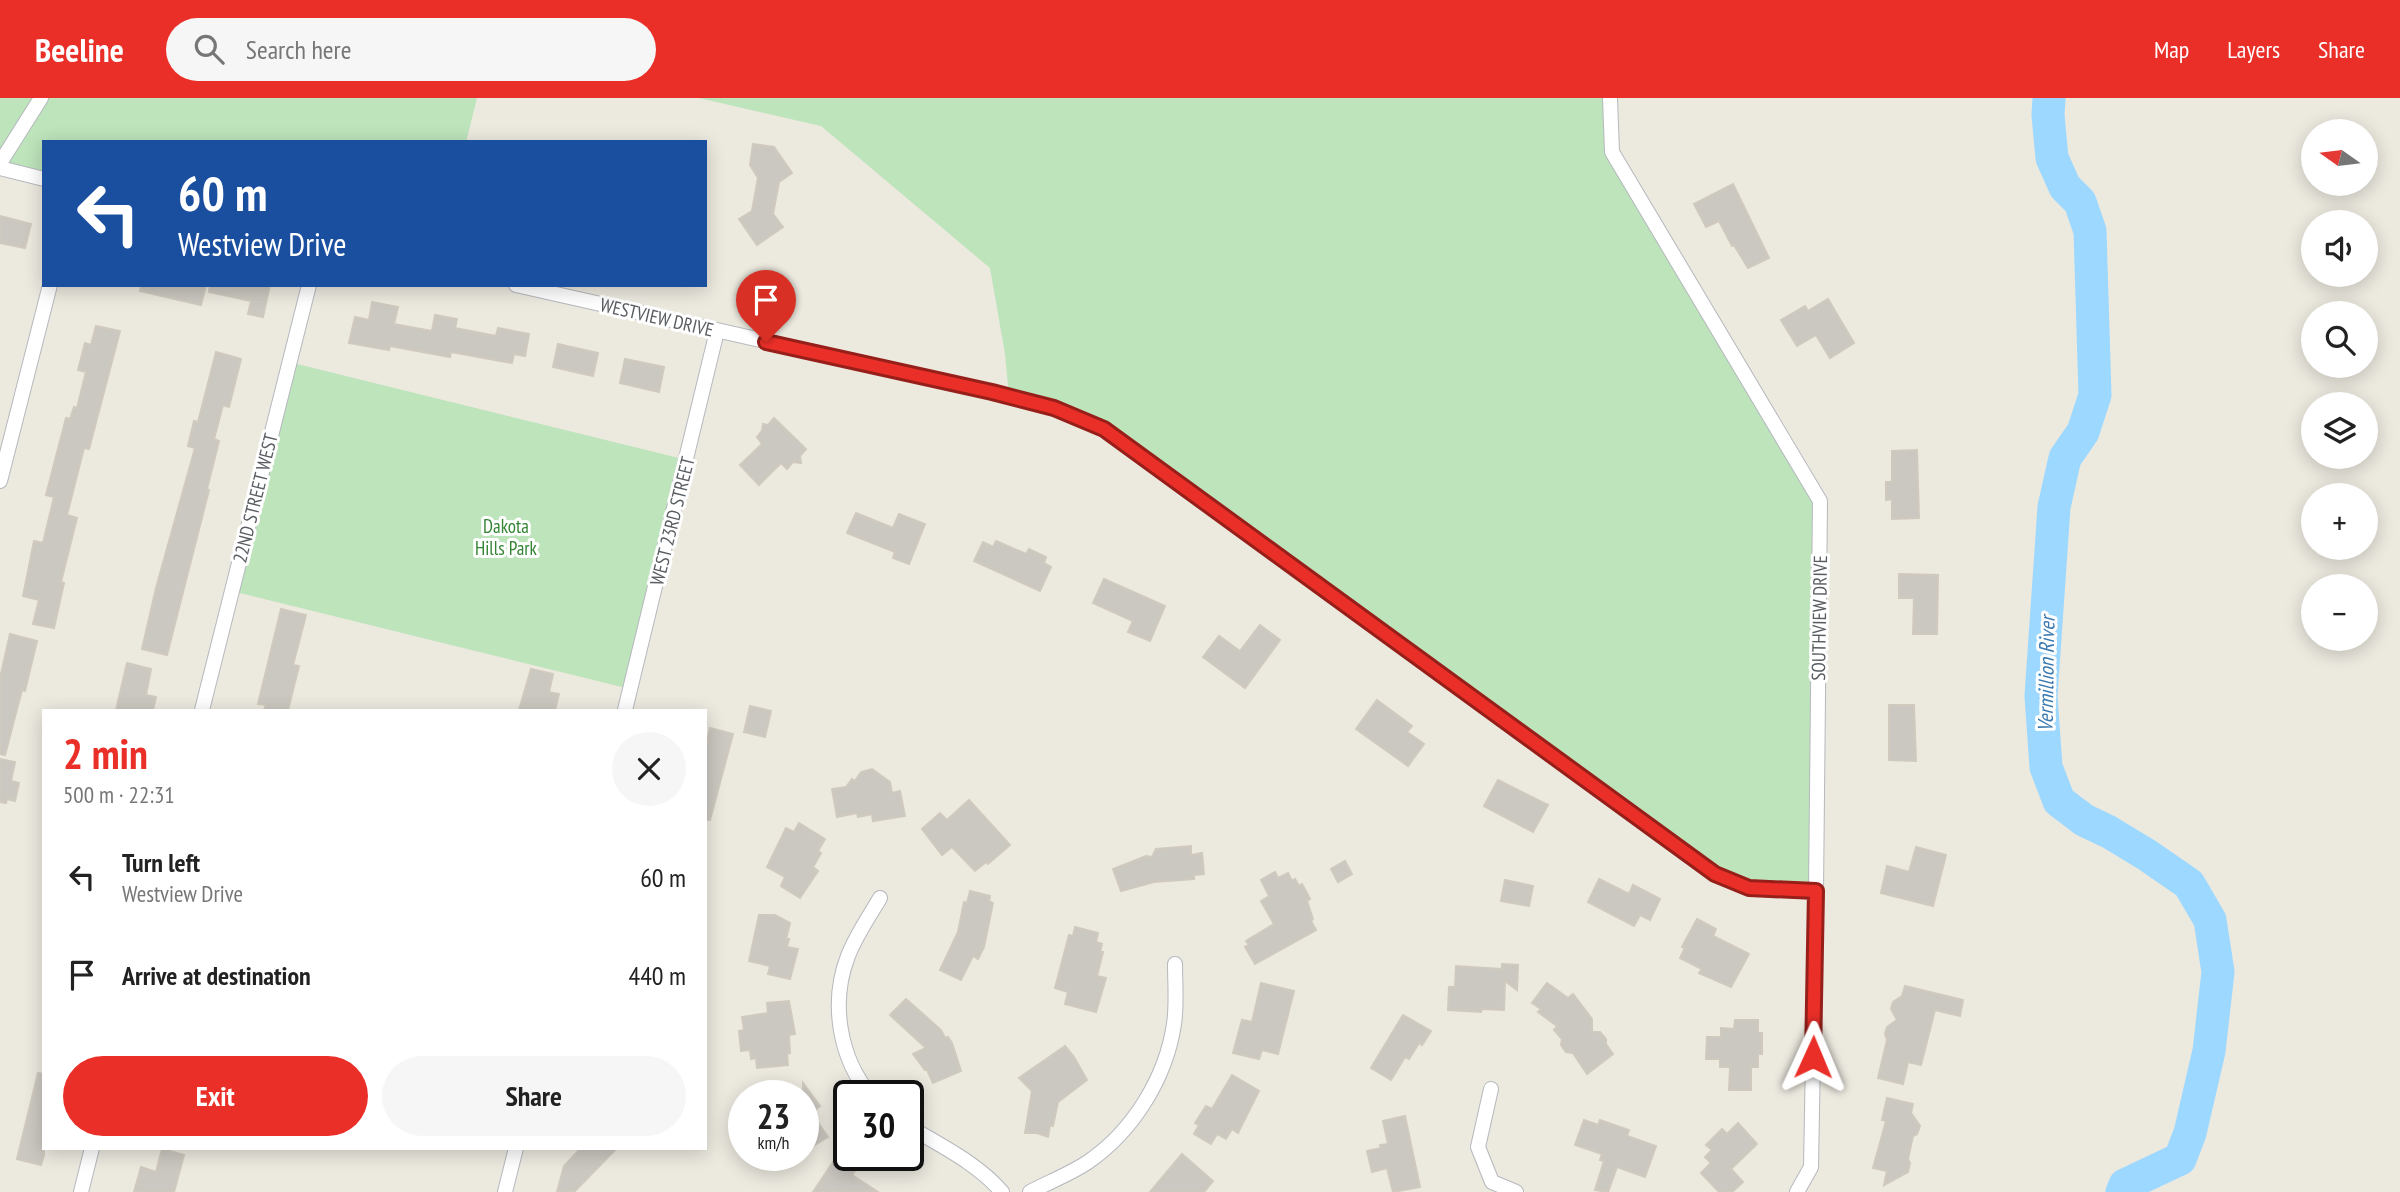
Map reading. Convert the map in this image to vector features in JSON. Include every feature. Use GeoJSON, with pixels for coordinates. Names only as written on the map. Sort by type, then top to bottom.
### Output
{"type":"FeatureCollection","features":[{"type":"Feature","properties":{"kind":"street"},"geometry":{"type":"LineString","coordinates":[[41,98],[0,166],[42,178]]}},
{"type":"Feature","properties":{"kind":"street","name":"SOUTHVIEW DRIVE"},"geometry":{"type":"LineString","coordinates":[[1610,98],[1612,152],[1820,501],[1811,1167],[1797,1192]]}},
{"type":"Feature","properties":{"kind":"street"},"geometry":{"type":"LineString","coordinates":[[0,481],[49,287]]}},
{"type":"Feature","properties":{"kind":"street","name":"22ND STREET WEST"},"geometry":{"type":"LineString","coordinates":[[202,709],[308,287]]}},
{"type":"Feature","properties":{"kind":"street","name":"WESTVIEW DRIVE"},"geometry":{"type":"LineString","coordinates":[[525,287],[992,392],[1054,408],[1104,429],[1715,874],[1749,888],[1816,891]]}},
{"type":"Feature","properties":{"kind":"street","name":"WEST 23RD STREET"},"geometry":{"type":"LineString","coordinates":[[625,709],[717,331]]}},
{"type":"Feature","properties":{"kind":"street"},"geometry":{"type":"LineString","coordinates":[[860,1080],[844,1043],[839,1017],[839,992],[849,954],[880,898]]}},
{"type":"Feature","properties":{"kind":"street"},"geometry":{"type":"LineString","coordinates":[[1030,1192],[1090,1160],[1111,1143],[1139,1111],[1159,1074],[1172,1034],[1175,964]]}},
{"type":"Feature","properties":{"kind":"street"},"geometry":{"type":"LineString","coordinates":[[1491,1089],[1478,1147],[1492,1182],[1516,1192]]}},
{"type":"Feature","properties":{"kind":"street"},"geometry":{"type":"LineString","coordinates":[[924,1136],[984,1173],[1002,1192]]}},
{"type":"Feature","properties":{"kind":"street"},"geometry":{"type":"LineString","coordinates":[[81,1192],[92,1150]]}},
{"type":"Feature","properties":{"kind":"street"},"geometry":{"type":"LineString","coordinates":[[505,1192],[516,1150]]}},
{"type":"Feature","properties":{"kind":"green space"},"geometry":{"type":"Polygon","coordinates":[[[0,98],[477,98],[466,140],[42,140],[42,178],[0,168],[0,98]]]}},
{"type":"Feature","properties":{"kind":"green space"},"geometry":{"type":"Polygon","coordinates":[[[699,98],[1610,98],[1612,152],[1820,501],[1816,891],[1749,888],[1715,875],[1104,429],[1009,396],[1005,354],[990,268],[821,126],[699,98]]]}},
{"type":"Feature","properties":{"kind":"green space","name":"Dakota Hills Park"},"geometry":{"type":"Polygon","coordinates":[[[289,362],[687,460],[630,689],[232,591],[289,362]]]}},
{"type":"Feature","properties":{"kind":"building"},"geometry":{"type":"Polygon","coordinates":[[[753,144],[774,147],[792,173],[779,182],[773,214],[783,227],[757,245],[739,219],[752,211],[758,178],[750,165],[753,144]]]}},
{"type":"Feature","properties":{"kind":"building"},"geometry":{"type":"Polygon","coordinates":[[[1733,184],[1769,258],[1748,268],[1719,221],[1706,227],[1694,204],[1733,184]]]}},
{"type":"Feature","properties":{"kind":"building"},"geometry":{"type":"Polygon","coordinates":[[[0,216],[31,224],[25,248],[0,243],[0,216]]]}},
{"type":"Feature","properties":{"kind":"building"},"geometry":{"type":"Polygon","coordinates":[[[141,287],[206,287],[201,305],[140,291],[141,287]]]}},
{"type":"Feature","properties":{"kind":"building"},"geometry":{"type":"Polygon","coordinates":[[[210,287],[270,287],[263,317],[248,314],[251,301],[209,292],[210,287]]]}},
{"type":"Feature","properties":{"kind":"building"},"geometry":{"type":"Polygon","coordinates":[[[1828,299],[1854,343],[1830,358],[1816,335],[1797,346],[1781,320],[1805,306],[1808,311],[1828,299]]]}},
{"type":"Feature","properties":{"kind":"building"},"geometry":{"type":"Polygon","coordinates":[[[372,302],[398,307],[394,324],[432,331],[435,315],[457,319],[455,328],[496,336],[498,328],[529,334],[525,356],[514,354],[512,363],[451,352],[450,357],[390,346],[389,350],[349,343],[355,317],[369,320],[372,302]]]}},
{"type":"Feature","properties":{"kind":"building"},"geometry":{"type":"Polygon","coordinates":[[[96,326],[120,331],[89,449],[84,448],[67,515],[77,518],[61,582],[64,583],[54,628],[33,624],[39,600],[23,596],[34,541],[43,543],[54,497],[46,495],[66,418],[70,419],[74,407],[77,408],[86,372],[78,370],[85,343],[91,345],[96,326]]]}},
{"type":"Feature","properties":{"kind":"building"},"geometry":{"type":"Polygon","coordinates":[[[558,344],[598,353],[593,376],[553,367],[558,344]]]}},
{"type":"Feature","properties":{"kind":"building"},"geometry":{"type":"Polygon","coordinates":[[[216,352],[241,359],[229,407],[223,405],[214,439],[219,441],[207,489],[209,490],[167,655],[142,649],[195,448],[188,446],[194,421],[198,422],[216,352]]]}},
{"type":"Feature","properties":{"kind":"building"},"geometry":{"type":"Polygon","coordinates":[[[625,359],[664,367],[659,392],[620,383],[625,359]]]}},
{"type":"Feature","properties":{"kind":"building"},"geometry":{"type":"Polygon","coordinates":[[[774,418],[806,449],[800,456],[801,463],[793,462],[787,469],[781,463],[759,485],[740,465],[762,444],[757,437],[763,424],[768,425],[774,418]]]}},
{"type":"Feature","properties":{"kind":"building"},"geometry":{"type":"Polygon","coordinates":[[[1917,450],[1919,518],[1892,519],[1892,499],[1886,500],[1886,482],[1892,482],[1892,451],[1917,450]]]}},
{"type":"Feature","properties":{"kind":"building"},"geometry":{"type":"Polygon","coordinates":[[[856,513],[893,528],[899,514],[925,524],[909,564],[893,558],[895,552],[847,533],[856,513]]]}},
{"type":"Feature","properties":{"kind":"building"},"geometry":{"type":"Polygon","coordinates":[[[996,541],[1026,554],[1029,549],[1046,557],[1044,563],[1051,567],[1040,591],[974,561],[983,542],[993,547],[996,541]]]}},
{"type":"Feature","properties":{"kind":"building"},"geometry":{"type":"Polygon","coordinates":[[[1899,574],[1938,575],[1937,634],[1913,634],[1914,598],[1899,598],[1899,574]]]}},
{"type":"Feature","properties":{"kind":"building"},"geometry":{"type":"Polygon","coordinates":[[[1104,579],[1165,606],[1150,641],[1128,632],[1133,621],[1093,603],[1104,579]]]}},
{"type":"Feature","properties":{"kind":"building"},"geometry":{"type":"Polygon","coordinates":[[[281,609],[306,615],[293,665],[299,666],[288,709],[264,709],[266,705],[258,704],[281,609]]]}},
{"type":"Feature","properties":{"kind":"building"},"geometry":{"type":"Polygon","coordinates":[[[1260,625],[1280,640],[1245,688],[1203,657],[1219,636],[1240,651],[1260,625]]]}},
{"type":"Feature","properties":{"kind":"building"},"geometry":{"type":"Polygon","coordinates":[[[10,634],[37,641],[5,755],[0,754],[0,678],[10,634]]]}},
{"type":"Feature","properties":{"kind":"building"},"geometry":{"type":"Polygon","coordinates":[[[127,663],[151,669],[146,695],[156,697],[153,709],[116,709],[127,663]]]}},
{"type":"Feature","properties":{"kind":"building"},"geometry":{"type":"Polygon","coordinates":[[[531,669],[553,674],[549,692],[559,694],[555,709],[519,709],[531,669]]]}},
{"type":"Feature","properties":{"kind":"building"},"geometry":{"type":"Polygon","coordinates":[[[1377,700],[1412,726],[1407,732],[1424,744],[1408,766],[1356,729],[1377,700]]]}},
{"type":"Feature","properties":{"kind":"building"},"geometry":{"type":"Polygon","coordinates":[[[1889,705],[1914,705],[1916,761],[1889,760],[1889,705]]]}},
{"type":"Feature","properties":{"kind":"building"},"geometry":{"type":"Polygon","coordinates":[[[750,706],[771,711],[765,737],[744,732],[750,706]]]}},
{"type":"Feature","properties":{"kind":"building"},"geometry":{"type":"Polygon","coordinates":[[[710,728],[733,734],[710,820],[707,820],[707,742],[710,728]]]}},
{"type":"Feature","properties":{"kind":"building"},"geometry":{"type":"Polygon","coordinates":[[[0,759],[15,762],[11,781],[19,783],[15,801],[7,799],[6,803],[0,802],[0,759]]]}},
{"type":"Feature","properties":{"kind":"building"},"geometry":{"type":"Polygon","coordinates":[[[872,769],[890,782],[892,793],[900,791],[905,816],[873,821],[872,814],[858,817],[857,813],[837,817],[832,789],[846,787],[852,779],[855,781],[861,772],[872,769]]]}},
{"type":"Feature","properties":{"kind":"building"},"geometry":{"type":"Polygon","coordinates":[[[1498,780],[1548,805],[1533,832],[1484,806],[1498,780]]]}},
{"type":"Feature","properties":{"kind":"building"},"geometry":{"type":"Polygon","coordinates":[[[969,800],[1010,845],[988,864],[986,862],[975,871],[952,847],[942,855],[922,829],[940,813],[947,820],[969,800]]]}},
{"type":"Feature","properties":{"kind":"building"},"geometry":{"type":"Polygon","coordinates":[[[799,823],[825,839],[813,867],[818,871],[800,898],[781,886],[785,877],[767,867],[786,828],[794,832],[799,823]]]}},
{"type":"Feature","properties":{"kind":"building"},"geometry":{"type":"Polygon","coordinates":[[[1191,846],[1191,855],[1202,853],[1204,874],[1194,875],[1194,879],[1154,882],[1121,891],[1113,869],[1146,856],[1152,857],[1156,849],[1191,846]]]}},
{"type":"Feature","properties":{"kind":"building"},"geometry":{"type":"Polygon","coordinates":[[[1916,847],[1946,855],[1933,906],[1881,893],[1887,866],[1909,872],[1916,847]]]}},
{"type":"Feature","properties":{"kind":"building"},"geometry":{"type":"Polygon","coordinates":[[[1345,861],[1352,874],[1338,882],[1331,869],[1345,861]]]}},
{"type":"Feature","properties":{"kind":"building"},"geometry":{"type":"Polygon","coordinates":[[[1275,872],[1278,878],[1288,873],[1292,881],[1295,879],[1299,886],[1302,884],[1310,899],[1307,901],[1313,919],[1311,921],[1316,930],[1255,964],[1245,947],[1249,945],[1246,941],[1274,924],[1261,901],[1269,896],[1261,880],[1275,872]]]}},
{"type":"Feature","properties":{"kind":"building"},"geometry":{"type":"Polygon","coordinates":[[[1599,879],[1629,894],[1633,885],[1660,899],[1650,920],[1640,915],[1634,926],[1588,902],[1599,879]]]}},
{"type":"Feature","properties":{"kind":"building"},"geometry":{"type":"Polygon","coordinates":[[[1505,880],[1533,886],[1529,906],[1501,901],[1505,880]]]}},
{"type":"Feature","properties":{"kind":"building"},"geometry":{"type":"Polygon","coordinates":[[[970,891],[990,896],[989,901],[993,903],[984,947],[978,959],[973,956],[961,980],[940,970],[958,932],[964,902],[967,903],[970,891]]]}},
{"type":"Feature","properties":{"kind":"building"},"geometry":{"type":"Polygon","coordinates":[[[759,915],[775,915],[790,923],[787,947],[798,949],[790,979],[768,974],[770,966],[749,961],[759,915]]]}},
{"type":"Feature","properties":{"kind":"building"},"geometry":{"type":"Polygon","coordinates":[[[1697,919],[1716,929],[1713,936],[1749,954],[1731,987],[1699,973],[1702,969],[1680,958],[1685,948],[1682,947],[1697,919]]]}},
{"type":"Feature","properties":{"kind":"building"},"geometry":{"type":"Polygon","coordinates":[[[1075,927],[1098,933],[1096,942],[1102,944],[1100,952],[1103,952],[1097,976],[1106,978],[1096,1012],[1065,1004],[1068,992],[1055,988],[1069,935],[1073,936],[1075,927]]]}},
{"type":"Feature","properties":{"kind":"building"},"geometry":{"type":"Polygon","coordinates":[[[1502,964],[1518,965],[1517,990],[1505,981],[1504,1010],[1448,1010],[1449,987],[1455,987],[1456,966],[1502,969],[1502,964]]]}},
{"type":"Feature","properties":{"kind":"building"},"geometry":{"type":"Polygon","coordinates":[[[1261,983],[1294,991],[1278,1054],[1262,1050],[1259,1059],[1233,1053],[1242,1020],[1252,1022],[1261,983]]]}},
{"type":"Feature","properties":{"kind":"building"},"geometry":{"type":"Polygon","coordinates":[[[1547,983],[1568,998],[1573,994],[1592,1019],[1592,1032],[1600,1032],[1613,1054],[1587,1074],[1573,1053],[1566,1052],[1561,1045],[1562,1039],[1554,1030],[1557,1026],[1538,1012],[1541,1009],[1532,1003],[1547,983]]]}},
{"type":"Feature","properties":{"kind":"building"},"geometry":{"type":"Polygon","coordinates":[[[1905,986],[1963,1000],[1960,1016],[1935,1010],[1921,1065],[1908,1062],[1903,1084],[1878,1078],[1887,1040],[1887,1027],[1897,1020],[1891,1009],[1893,1002],[1902,996],[1905,986]]]}},
{"type":"Feature","properties":{"kind":"building"},"geometry":{"type":"Polygon","coordinates":[[[906,999],[941,1030],[945,1038],[948,1037],[961,1071],[933,1083],[927,1070],[913,1054],[926,1048],[890,1015],[906,999]]]}},
{"type":"Feature","properties":{"kind":"building"},"geometry":{"type":"Polygon","coordinates":[[[789,1001],[795,1034],[789,1035],[788,1065],[757,1068],[756,1058],[751,1059],[750,1050],[741,1051],[739,1031],[744,1030],[742,1017],[768,1013],[767,1003],[789,1001]]]}},
{"type":"Feature","properties":{"kind":"building"},"geometry":{"type":"Polygon","coordinates":[[[1403,1015],[1431,1031],[1409,1059],[1405,1057],[1391,1080],[1371,1068],[1403,1015]]]}},
{"type":"Feature","properties":{"kind":"building"},"geometry":{"type":"Polygon","coordinates":[[[1735,1020],[1758,1020],[1758,1033],[1762,1033],[1762,1054],[1758,1054],[1758,1067],[1751,1067],[1751,1090],[1729,1090],[1730,1067],[1720,1067],[1720,1059],[1706,1059],[1707,1037],[1721,1037],[1721,1028],[1734,1029],[1735,1020]]]}},
{"type":"Feature","properties":{"kind":"building"},"geometry":{"type":"Polygon","coordinates":[[[1065,1046],[1087,1080],[1058,1102],[1048,1137],[1025,1133],[1032,1091],[1019,1078],[1065,1046]]]}},
{"type":"Feature","properties":{"kind":"building"},"geometry":{"type":"Polygon","coordinates":[[[38,1073],[42,1074],[44,1155],[41,1165],[17,1159],[38,1073]]]}},
{"type":"Feature","properties":{"kind":"building"},"geometry":{"type":"Polygon","coordinates":[[[1232,1075],[1259,1091],[1238,1133],[1232,1129],[1226,1139],[1217,1134],[1211,1144],[1194,1134],[1199,1125],[1195,1123],[1206,1106],[1212,1109],[1232,1075]]]}},
{"type":"Feature","properties":{"kind":"building"},"geometry":{"type":"Polygon","coordinates":[[[1887,1098],[1913,1104],[1911,1113],[1920,1126],[1917,1134],[1913,1136],[1908,1172],[1884,1185],[1887,1171],[1873,1168],[1886,1121],[1882,1120],[1887,1098]]]}},
{"type":"Feature","properties":{"kind":"building"},"geometry":{"type":"Polygon","coordinates":[[[1405,1116],[1420,1187],[1393,1192],[1387,1168],[1372,1172],[1367,1151],[1388,1144],[1383,1121],[1405,1116]]]}},
{"type":"Feature","properties":{"kind":"building"},"geometry":{"type":"Polygon","coordinates":[[[1584,1120],[1598,1125],[1600,1120],[1629,1130],[1627,1136],[1656,1146],[1645,1177],[1617,1167],[1608,1192],[1595,1190],[1604,1161],[1600,1160],[1602,1154],[1575,1145],[1584,1120]]]}},
{"type":"Feature","properties":{"kind":"building"},"geometry":{"type":"Polygon","coordinates":[[[1738,1123],[1757,1144],[1731,1169],[1743,1182],[1732,1192],[1719,1192],[1701,1173],[1711,1163],[1705,1157],[1712,1150],[1706,1145],[1722,1129],[1727,1134],[1738,1123]]]}},
{"type":"Feature","properties":{"kind":"building"},"geometry":{"type":"Polygon","coordinates":[[[819,1124],[828,1137],[819,1142],[819,1124]]]}},
{"type":"Feature","properties":{"kind":"building"},"geometry":{"type":"Polygon","coordinates":[[[162,1150],[184,1155],[174,1192],[134,1192],[141,1167],[156,1172],[162,1150]]]}},
{"type":"Feature","properties":{"kind":"building"},"geometry":{"type":"Polygon","coordinates":[[[579,1150],[615,1150],[574,1192],[557,1192],[564,1166],[579,1150]]]}},
{"type":"Feature","properties":{"kind":"building"},"geometry":{"type":"Polygon","coordinates":[[[1182,1154],[1213,1181],[1204,1192],[1150,1192],[1182,1154]]]}},
{"type":"Feature","properties":{"kind":"building"},"geometry":{"type":"Polygon","coordinates":[[[833,1162],[833,1171],[855,1171],[852,1175],[878,1192],[813,1192],[833,1162]]]}},
{"type":"Feature","properties":{"kind":"waterway","name":"Vermillion River"},"geometry":{"type":"LineString","coordinates":[[2049,98],[2052,158],[2065,187],[2080,202],[2090,231],[2095,395],[2083,432],[2065,458],[2054,507],[2041,696],[2046,767],[2059,801],[2084,820],[2147,855],[2189,884],[2210,920],[2218,972],[2209,1051],[2190,1133],[2180,1159],[2125,1185],[2122,1192]]}},
{"type":"Feature","properties":{"kind":"route"},"geometry":{"type":"LineString","coordinates":[[766,342],[992,392],[1054,408],[1104,429],[1715,874],[1749,888],[1816,891],[1813,1057]]}}]}
